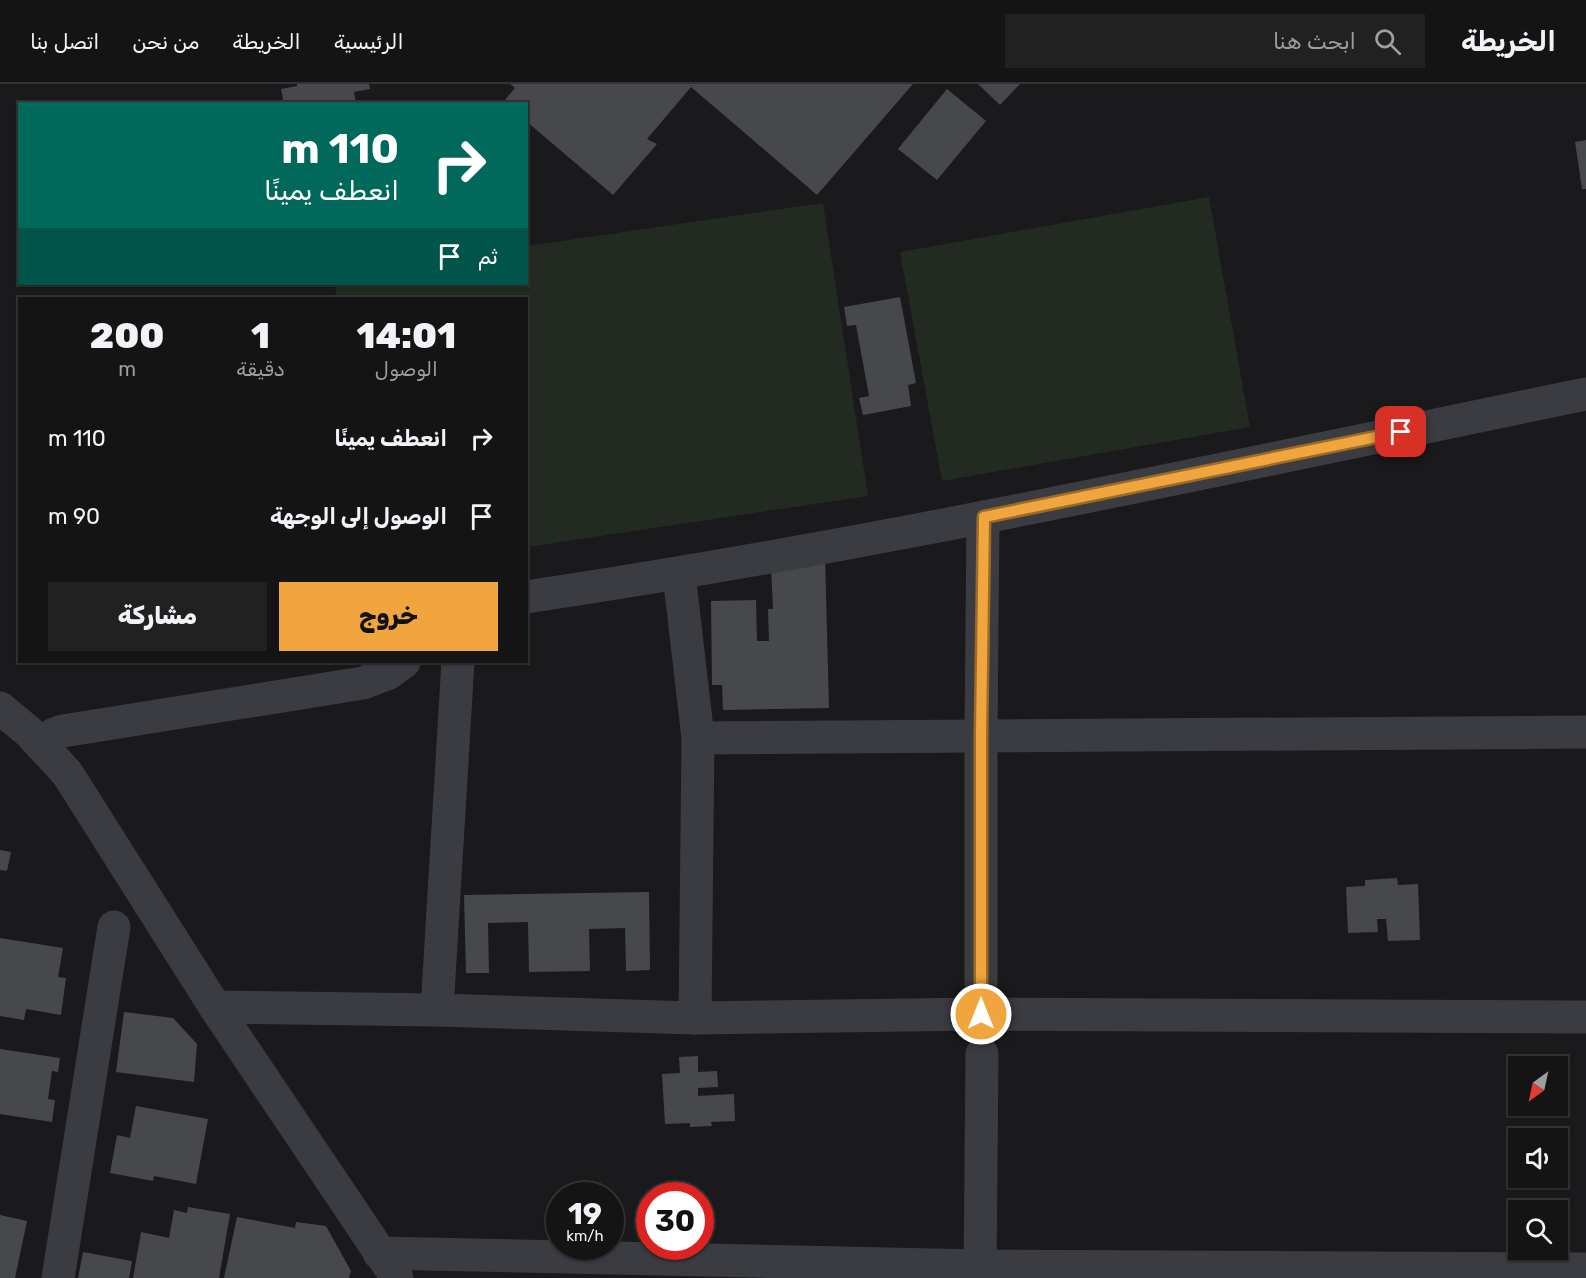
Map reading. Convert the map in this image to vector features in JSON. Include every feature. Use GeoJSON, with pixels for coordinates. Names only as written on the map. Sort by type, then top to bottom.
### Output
{"type":"FeatureCollection","features":[{"type":"Feature","properties":{"kind":"street"},"geometry":{"type":"LineString","coordinates":[[528,597],[679,574],[984,517],[1586,394]]}},
{"type":"Feature","properties":{"kind":"street"},"geometry":{"type":"LineString","coordinates":[[981,1014],[984,517]]}},
{"type":"Feature","properties":{"kind":"street"},"geometry":{"type":"LineString","coordinates":[[679,574],[698,738],[695,1018]]}},
{"type":"Feature","properties":{"kind":"street"},"geometry":{"type":"LineString","coordinates":[[41,743],[63,731],[363,683],[389,673],[403,663]]}},
{"type":"Feature","properties":{"kind":"street"},"geometry":{"type":"LineString","coordinates":[[437,1010],[458,663]]}},
{"type":"Feature","properties":{"kind":"street"},"geometry":{"type":"LineString","coordinates":[[0,708],[41,743],[67,773],[215,1007],[388,1265],[980,1272],[1586,1269]]}},
{"type":"Feature","properties":{"kind":"street"},"geometry":{"type":"LineString","coordinates":[[698,738],[1586,732]]}},
{"type":"Feature","properties":{"kind":"street"},"geometry":{"type":"LineString","coordinates":[[58,1278],[114,927]]}},
{"type":"Feature","properties":{"kind":"street"},"geometry":{"type":"LineString","coordinates":[[215,1007],[437,1010],[695,1018],[981,1014],[1586,1017]]}},
{"type":"Feature","properties":{"kind":"street"},"geometry":{"type":"LineString","coordinates":[[980,1272],[982,1054]]}},
{"type":"Feature","properties":{"kind":"shaded area"},"geometry":{"type":"Polygon","coordinates":[[[1209,197],[1250,427],[942,481],[900,252],[1209,197]]]}},
{"type":"Feature","properties":{"kind":"shaded area"},"geometry":{"type":"Polygon","coordinates":[[[823,203],[868,496],[528,547],[528,297],[337,297],[335,285],[528,285],[528,246],[823,203]]]}},
{"type":"Feature","properties":{"kind":"building"},"geometry":{"type":"Polygon","coordinates":[[[297,84],[369,84],[370,89],[354,92],[356,102],[284,102],[281,89],[297,86],[297,84]]]}},
{"type":"Feature","properties":{"kind":"building"},"geometry":{"type":"Polygon","coordinates":[[[510,84],[913,84],[817,195],[691,87],[647,139],[657,144],[613,195],[528,123],[528,102],[504,101],[515,88],[510,84]]]}},
{"type":"Feature","properties":{"kind":"building"},"geometry":{"type":"Polygon","coordinates":[[[978,84],[1020,84],[1000,105],[978,84]]]}},
{"type":"Feature","properties":{"kind":"building"},"geometry":{"type":"Polygon","coordinates":[[[947,89],[986,121],[937,180],[898,149],[947,89]]]}},
{"type":"Feature","properties":{"kind":"building"},"geometry":{"type":"Polygon","coordinates":[[[1586,140],[1586,189],[1582,189],[1575,142],[1586,140]]]}},
{"type":"Feature","properties":{"kind":"building"},"geometry":{"type":"Polygon","coordinates":[[[900,297],[916,383],[908,385],[911,406],[863,415],[859,398],[869,396],[856,325],[847,326],[844,307],[900,297]]]}},
{"type":"Feature","properties":{"kind":"building"},"geometry":{"type":"Polygon","coordinates":[[[825,556],[829,708],[723,710],[722,685],[712,685],[711,601],[756,600],[757,641],[769,641],[768,609],[773,609],[771,566],[825,556]]]}},
{"type":"Feature","properties":{"kind":"building"},"geometry":{"type":"Polygon","coordinates":[[[0,850],[11,852],[7,871],[0,870],[0,850]]]}},
{"type":"Feature","properties":{"kind":"building"},"geometry":{"type":"Polygon","coordinates":[[[1397,878],[1398,885],[1418,884],[1420,940],[1388,941],[1386,919],[1377,919],[1378,932],[1348,933],[1346,887],[1365,886],[1365,880],[1397,878]]]}},
{"type":"Feature","properties":{"kind":"building"},"geometry":{"type":"Polygon","coordinates":[[[649,892],[650,970],[626,971],[625,928],[589,929],[590,971],[529,972],[528,922],[488,923],[489,973],[466,973],[464,895],[649,892]]]}},
{"type":"Feature","properties":{"kind":"building"},"geometry":{"type":"Polygon","coordinates":[[[0,938],[63,948],[58,977],[66,978],[61,1015],[26,1009],[24,1020],[0,1016],[0,938]]]}},
{"type":"Feature","properties":{"kind":"building"},"geometry":{"type":"Polygon","coordinates":[[[124,1012],[173,1018],[197,1044],[194,1082],[116,1072],[124,1012]]]}},
{"type":"Feature","properties":{"kind":"building"},"geometry":{"type":"Polygon","coordinates":[[[0,1049],[60,1058],[58,1072],[52,1071],[48,1099],[55,1100],[52,1122],[0,1114],[0,1049]]]}},
{"type":"Feature","properties":{"kind":"building"},"geometry":{"type":"Polygon","coordinates":[[[698,1056],[698,1072],[717,1071],[718,1087],[698,1088],[698,1096],[734,1094],[735,1121],[711,1122],[712,1126],[690,1127],[690,1123],[665,1124],[662,1074],[680,1073],[679,1057],[698,1056]]]}},
{"type":"Feature","properties":{"kind":"building"},"geometry":{"type":"Polygon","coordinates":[[[136,1106],[208,1119],[196,1184],[154,1176],[153,1181],[110,1173],[117,1135],[130,1138],[136,1106]]]}},
{"type":"Feature","properties":{"kind":"building"},"geometry":{"type":"Polygon","coordinates":[[[188,1207],[230,1214],[219,1278],[133,1278],[141,1232],[169,1238],[174,1210],[187,1213],[188,1207]]]}},
{"type":"Feature","properties":{"kind":"building"},"geometry":{"type":"Polygon","coordinates":[[[0,1215],[27,1221],[15,1278],[0,1278],[0,1215]]]}},
{"type":"Feature","properties":{"kind":"building"},"geometry":{"type":"Polygon","coordinates":[[[237,1217],[295,1228],[296,1222],[326,1226],[351,1271],[349,1278],[224,1278],[237,1217]]]}},
{"type":"Feature","properties":{"kind":"building"},"geometry":{"type":"Polygon","coordinates":[[[83,1252],[132,1261],[129,1278],[78,1278],[83,1252]]]}},
{"type":"Feature","properties":{"kind":"route"},"geometry":{"type":"LineString","coordinates":[[981,1014],[984,517],[1401,432]]}}]}
